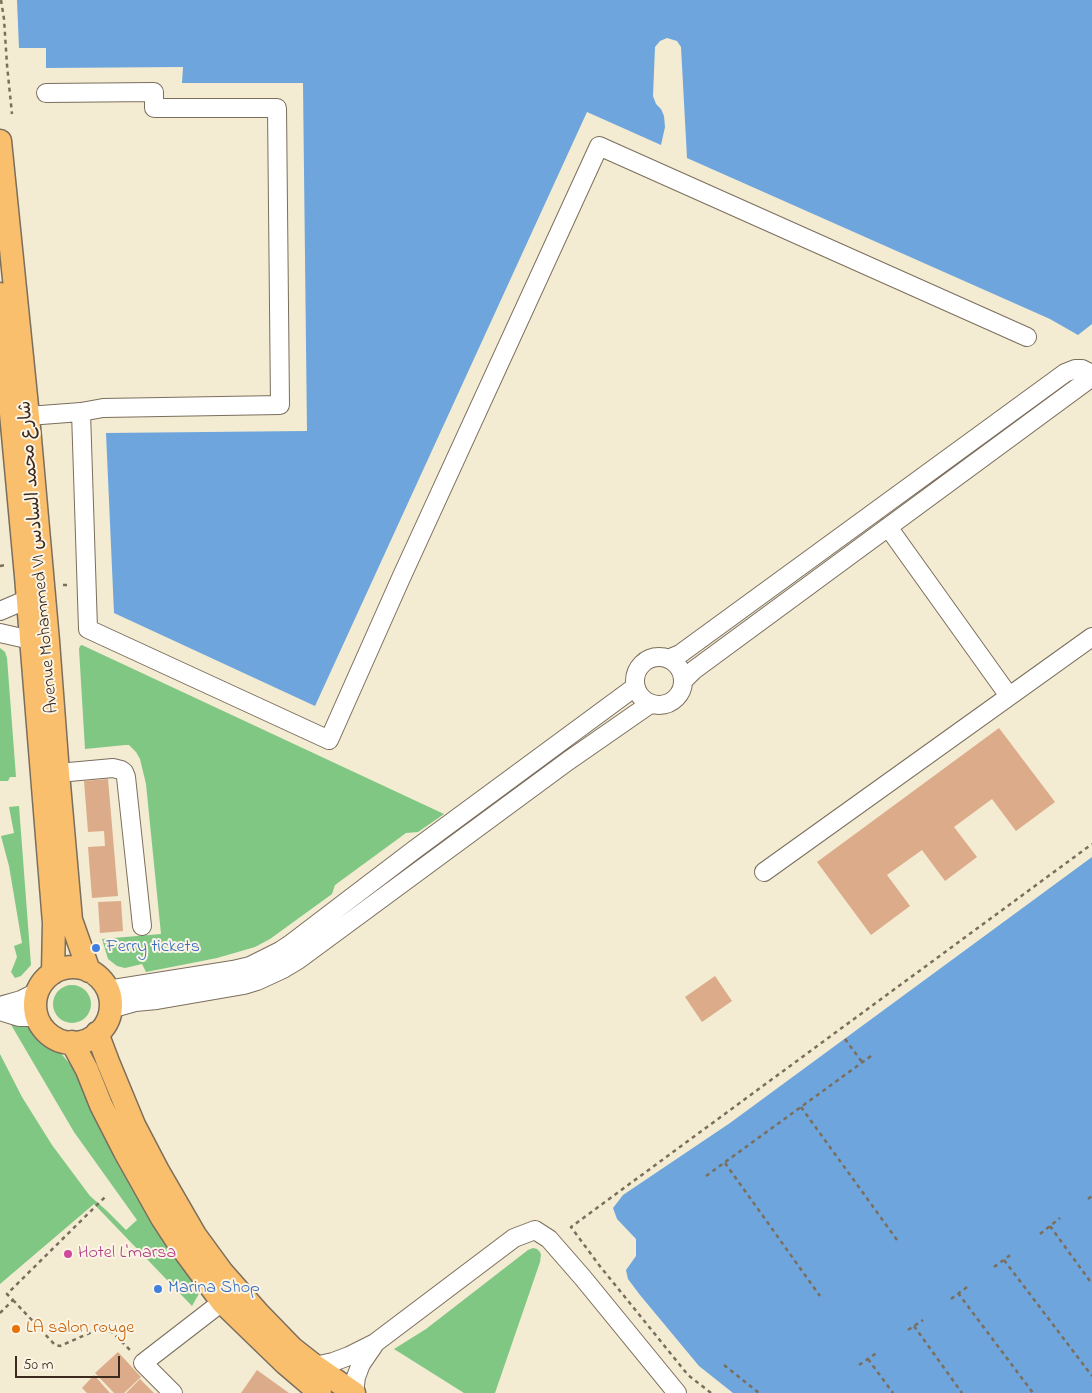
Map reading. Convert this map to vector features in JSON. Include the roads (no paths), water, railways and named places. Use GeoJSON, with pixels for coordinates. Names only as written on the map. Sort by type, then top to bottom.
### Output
{"type":"FeatureCollection","features":[{"type":"Feature","properties":{"kind":"main road","name":"Avenue Mohammed VI شارع محمد السادس"},"geometry":{"type":"LineString","coordinates":[[0,141],[28,416],[71,920],[89,971]]}},
{"type":"Feature","properties":{"kind":"main road","name":"Avenue Mohammed VI شارع محمد السادس"},"geometry":{"type":"LineString","coordinates":[[0,294],[28,598],[54,923],[53,973]]}},
{"type":"Feature","properties":{"kind":"main road"},"geometry":{"type":"LineString","coordinates":[[74,967],[89,971],[100,979],[109,999],[106,1022],[98,1033],[86,1040],[64,1041],[51,1035],[40,1024],[37,1017],[35,1004],[37,992],[41,984],[53,973],[60,970],[74,967]]}},
{"type":"Feature","properties":{"kind":"main road"},"geometry":{"type":"LineString","coordinates":[[98,1033],[134,1125],[195,1235],[222,1272],[292,1348],[314,1366],[354,1393]]}},
{"type":"Feature","properties":{"kind":"main road"},"geometry":{"type":"LineString","coordinates":[[72,1042],[125,1152],[162,1218],[182,1248],[222,1302],[286,1364],[320,1393]]}},
{"type":"Feature","properties":{"kind":"street"},"geometry":{"type":"LineString","coordinates":[[28,416],[81,412],[103,408],[280,406],[277,108],[154,108],[154,92],[46,93]]}},
{"type":"Feature","properties":{"kind":"street"},"geometry":{"type":"LineString","coordinates":[[81,412],[88,629],[329,740],[599,146],[1026,337]]}},
{"type":"Feature","properties":{"kind":"street"},"geometry":{"type":"LineString","coordinates":[[668,659],[680,654],[1065,372],[1075,369],[1082,370],[1092,376],[683,680]]}},
{"type":"Feature","properties":{"kind":"street"},"geometry":{"type":"LineString","coordinates":[[888,527],[1009,696]]}},
{"type":"Feature","properties":{"kind":"street"},"geometry":{"type":"LineString","coordinates":[[0,610],[28,598]]}},
{"type":"Feature","properties":{"kind":"street"},"geometry":{"type":"LineString","coordinates":[[0,633],[31,640]]}},
{"type":"Feature","properties":{"kind":"street"},"geometry":{"type":"LineString","coordinates":[[764,872],[1092,637]]}},
{"type":"Feature","properties":{"kind":"street"},"geometry":{"type":"LineString","coordinates":[[654,658],[668,659],[674,662],[679,668],[683,680],[682,688],[676,699],[663,705],[650,704],[639,695],[635,688],[635,675],[638,669],[642,664],[654,658]]}},
{"type":"Feature","properties":{"kind":"street"},"geometry":{"type":"LineString","coordinates":[[109,999],[162,982],[250,966],[280,951],[421,844],[635,688]]}},
{"type":"Feature","properties":{"kind":"street"},"geometry":{"type":"LineString","coordinates":[[109,999],[135,1002],[157,1000],[244,985],[282,970],[568,761],[650,704]]}},
{"type":"Feature","properties":{"kind":"street"},"geometry":{"type":"LineString","coordinates":[[58,773],[113,768],[124,772],[142,926]]}},
{"type":"Feature","properties":{"kind":"street"},"geometry":{"type":"LineString","coordinates":[[0,1006],[21,1000],[37,992]]}},
{"type":"Feature","properties":{"kind":"street"},"geometry":{"type":"LineString","coordinates":[[0,1011],[18,1017],[37,1017]]}},
{"type":"Feature","properties":{"kind":"street"},"geometry":{"type":"LineString","coordinates":[[314,1366],[334,1362],[376,1343],[514,1238],[535,1230],[549,1239],[578,1272],[677,1393]]}},
{"type":"Feature","properties":{"kind":"street"},"geometry":{"type":"LineString","coordinates":[[173,1393],[143,1363],[222,1302]]}},
{"type":"Feature","properties":{"kind":"street"},"geometry":{"type":"LineString","coordinates":[[354,1393],[356,1377],[361,1364],[376,1343]]}},
{"type":"Feature","properties":{"kind":"water"},"geometry":{"type":"Polygon","coordinates":[[[17,0],[1092,0],[1092,324],[1078,335],[1050,319],[687,158],[681,47],[677,41],[667,38],[660,41],[655,47],[653,96],[664,116],[665,127],[661,145],[587,112],[315,706],[114,613],[106,433],[307,431],[303,83],[182,83],[183,67],[46,68],[46,48],[19,48],[17,0]]]}},
{"type":"Feature","properties":{"kind":"water"},"geometry":{"type":"Polygon","coordinates":[[[1092,857],[1092,1393],[733,1393],[699,1366],[628,1279],[626,1270],[636,1256],[636,1239],[617,1219],[613,1208],[623,1195],[730,1123],[1092,857]]]}},
{"type":"Feature","properties":{"kind":"place","name":"Ferry tickets"},"geometry":{"type":"Point","coordinates":[96,948]}},
{"type":"Feature","properties":{"kind":"place","name":"Hotel L'marsa"},"geometry":{"type":"Point","coordinates":[68,1254]}},
{"type":"Feature","properties":{"kind":"place","name":"Marina Shop"},"geometry":{"type":"Point","coordinates":[158,1289]}},
{"type":"Feature","properties":{"kind":"place","name":"LA salon rouge"},"geometry":{"type":"Point","coordinates":[16,1329]}}]}
